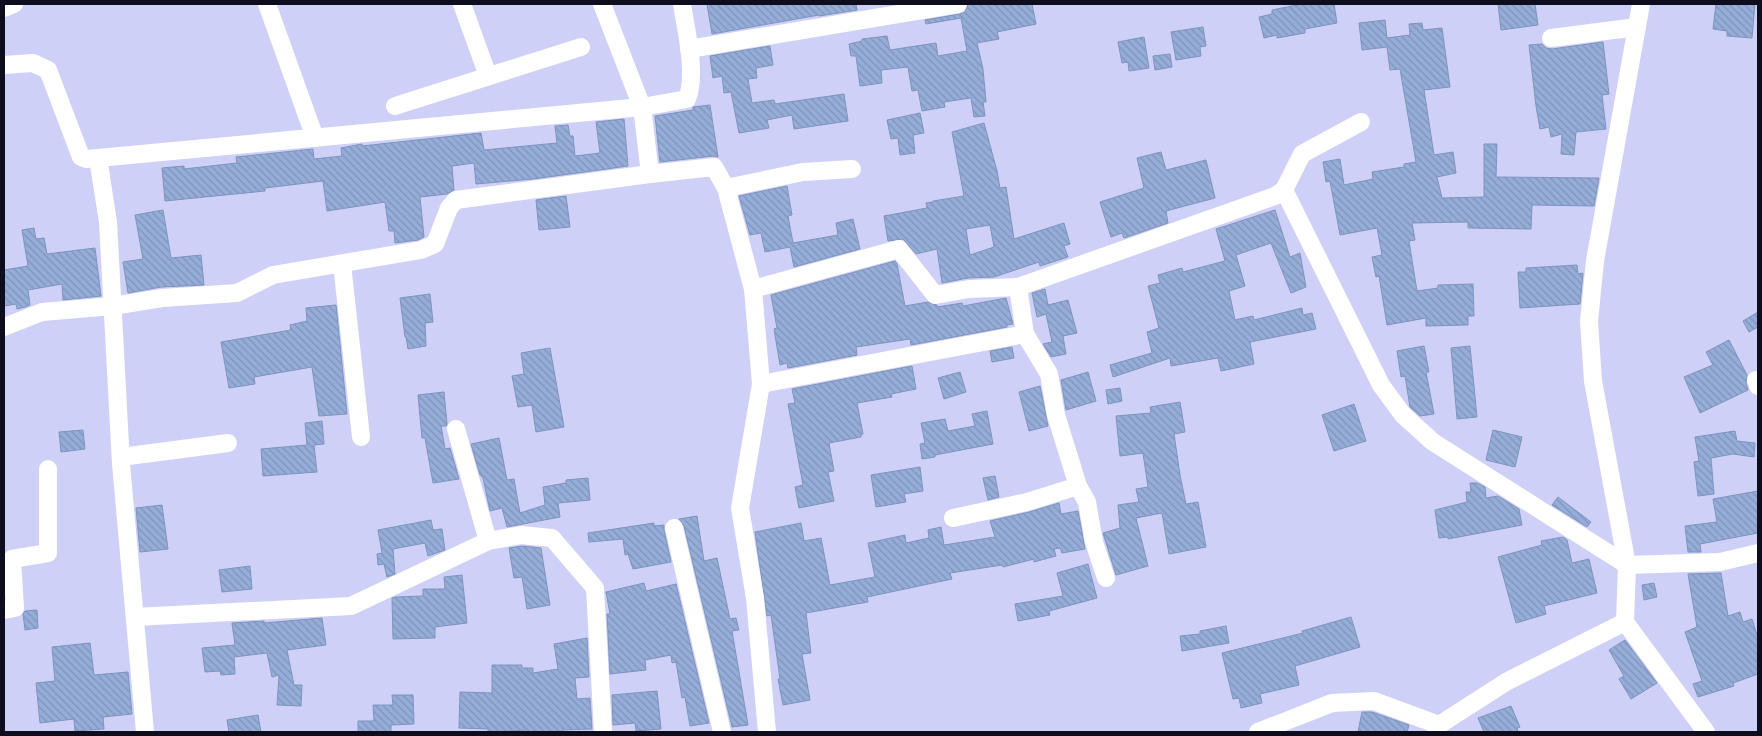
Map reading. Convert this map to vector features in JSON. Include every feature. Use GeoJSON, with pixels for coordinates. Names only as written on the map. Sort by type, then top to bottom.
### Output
{"type":"FeatureCollection","features":[{"type":"Feature","properties":{"kind":"street"},"geometry":{"type":"LineString","coordinates":[[4,8],[14,4]]}},
{"type":"Feature","properties":{"kind":"street"},"geometry":{"type":"LineString","coordinates":[[267,4],[315,138]]}},
{"type":"Feature","properties":{"kind":"street"},"geometry":{"type":"LineString","coordinates":[[462,4],[488,76]]}},
{"type":"Feature","properties":{"kind":"street"},"geometry":{"type":"LineString","coordinates":[[602,4],[642,107],[650,174]]}},
{"type":"Feature","properties":{"kind":"street"},"geometry":{"type":"LineString","coordinates":[[4,66],[33,63],[48,70],[81,157],[86,159],[98,158],[642,107],[687,99],[691,89],[689,49],[682,4]]}},
{"type":"Feature","properties":{"kind":"street"},"geometry":{"type":"LineString","coordinates":[[689,49],[958,4]]}},
{"type":"Feature","properties":{"kind":"street"},"geometry":{"type":"LineString","coordinates":[[1642,4],[1595,261],[1589,321],[1593,381],[1627,565],[1624,622],[1706,732]]}},
{"type":"Feature","properties":{"kind":"street"},"geometry":{"type":"LineString","coordinates":[[1551,38],[1637,27]]}},
{"type":"Feature","properties":{"kind":"street"},"geometry":{"type":"LineString","coordinates":[[395,106],[581,47]]}},
{"type":"Feature","properties":{"kind":"street"},"geometry":{"type":"LineString","coordinates":[[753,289],[899,250],[935,295],[969,288],[1018,287],[1275,196],[1284,190],[1302,154],[1361,122]]}},
{"type":"Feature","properties":{"kind":"street"},"geometry":{"type":"LineString","coordinates":[[98,158],[108,222],[121,457],[145,732]]}},
{"type":"Feature","properties":{"kind":"street"},"geometry":{"type":"LineString","coordinates":[[4,327],[42,312],[113,306],[162,298],[237,293],[273,276],[421,250],[435,244],[450,208],[456,200],[714,167],[726,188],[753,289],[761,384],[740,508],[755,598],[767,732]]}},
{"type":"Feature","properties":{"kind":"street"},"geometry":{"type":"LineString","coordinates":[[726,188],[804,172],[852,169]]}},
{"type":"Feature","properties":{"kind":"street"},"geometry":{"type":"LineString","coordinates":[[1284,190],[1381,385],[1403,415],[1433,442],[1627,565],[1720,562],[1758,553]]}},
{"type":"Feature","properties":{"kind":"street"},"geometry":{"type":"LineString","coordinates":[[342,264],[361,437]]}},
{"type":"Feature","properties":{"kind":"street"},"geometry":{"type":"LineString","coordinates":[[1018,287],[1025,334],[1049,374],[1056,415],[1078,486],[1087,502],[1094,542],[1106,578]]}},
{"type":"Feature","properties":{"kind":"street"},"geometry":{"type":"LineString","coordinates":[[761,384],[1025,334]]}},
{"type":"Feature","properties":{"kind":"street"},"geometry":{"type":"LineString","coordinates":[[456,429],[488,541]]}},
{"type":"Feature","properties":{"kind":"street"},"geometry":{"type":"LineString","coordinates":[[121,457],[228,443]]}},
{"type":"Feature","properties":{"kind":"street"},"geometry":{"type":"LineString","coordinates":[[4,610],[15,608],[12,559],[48,553],[48,469]]}},
{"type":"Feature","properties":{"kind":"street"},"geometry":{"type":"LineString","coordinates":[[953,518],[1027,502],[1078,486]]}},
{"type":"Feature","properties":{"kind":"street"},"geometry":{"type":"LineString","coordinates":[[674,528],[722,732]]}},
{"type":"Feature","properties":{"kind":"street"},"geometry":{"type":"LineString","coordinates":[[135,618],[351,606],[488,541],[521,535],[552,538],[595,588],[603,732]]}},
{"type":"Feature","properties":{"kind":"street"},"geometry":{"type":"LineString","coordinates":[[1258,732],[1332,703],[1374,701],[1438,729],[1506,682],[1624,622]]}},
{"type":"Feature","properties":{"kind":"building"},"geometry":{"type":"Polygon","coordinates":[[[707,4],[856,4],[857,10],[712,34],[707,4]]]}},
{"type":"Feature","properties":{"kind":"building"},"geometry":{"type":"Polygon","coordinates":[[[968,4],[1032,4],[1036,24],[997,32],[999,39],[977,43],[983,69],[986,102],[983,102],[985,116],[974,117],[971,98],[944,102],[945,107],[922,111],[918,90],[912,91],[908,67],[881,70],[882,83],[860,86],[856,56],[851,56],[849,44],[862,41],[862,39],[887,36],[890,50],[936,43],[938,56],[967,51],[961,18],[926,24],[925,20],[960,14],[965,12],[968,4]]]}},
{"type":"Feature","properties":{"kind":"building"},"geometry":{"type":"Polygon","coordinates":[[[1302,4],[1334,4],[1337,23],[1305,29],[1305,33],[1277,38],[1277,35],[1264,38],[1259,17],[1272,14],[1272,10],[1302,4]]]}},
{"type":"Feature","properties":{"kind":"building"},"geometry":{"type":"Polygon","coordinates":[[[1498,4],[1535,4],[1538,25],[1501,30],[1498,4]]]}},
{"type":"Feature","properties":{"kind":"building"},"geometry":{"type":"Polygon","coordinates":[[[1716,4],[1755,4],[1752,38],[1727,36],[1727,31],[1713,29],[1716,4]]]}},
{"type":"Feature","properties":{"kind":"building"},"geometry":{"type":"Polygon","coordinates":[[[1385,20],[1387,38],[1410,35],[1409,24],[1422,23],[1423,30],[1442,28],[1450,87],[1424,90],[1434,155],[1453,152],[1456,173],[1437,177],[1442,198],[1484,197],[1484,144],[1497,144],[1496,177],[1599,178],[1594,206],[1532,205],[1531,229],[1468,228],[1468,222],[1412,223],[1415,240],[1409,241],[1417,291],[1438,288],[1438,285],[1473,284],[1474,316],[1468,316],[1468,325],[1426,326],[1426,318],[1387,325],[1379,276],[1376,277],[1372,257],[1382,255],[1377,228],[1340,235],[1330,181],[1326,182],[1323,162],[1340,159],[1344,185],[1373,179],[1372,172],[1404,167],[1404,164],[1416,162],[1400,69],[1390,70],[1387,47],[1362,50],[1359,23],[1385,20]]]}},
{"type":"Feature","properties":{"kind":"building"},"geometry":{"type":"Polygon","coordinates":[[[1203,27],[1206,46],[1200,47],[1201,56],[1176,60],[1171,32],[1203,27]]]}},
{"type":"Feature","properties":{"kind":"building"},"geometry":{"type":"Polygon","coordinates":[[[1144,37],[1149,68],[1129,71],[1128,62],[1122,63],[1118,42],[1144,37]]]}},
{"type":"Feature","properties":{"kind":"building"},"geometry":{"type":"Polygon","coordinates":[[[1603,42],[1609,94],[1602,95],[1606,129],[1576,132],[1574,155],[1561,154],[1562,134],[1551,137],[1549,127],[1540,129],[1529,45],[1542,44],[1546,48],[1552,49],[1603,42]]]}},
{"type":"Feature","properties":{"kind":"building"},"geometry":{"type":"Polygon","coordinates":[[[770,46],[773,65],[756,68],[757,78],[748,79],[752,103],[774,100],[775,104],[844,94],[848,121],[794,129],[792,115],[767,120],[769,128],[739,133],[731,92],[724,93],[722,76],[713,78],[710,56],[770,46]]]}},
{"type":"Feature","properties":{"kind":"building"},"geometry":{"type":"Polygon","coordinates":[[[1170,54],[1172,67],[1155,70],[1153,56],[1170,54]]]}},
{"type":"Feature","properties":{"kind":"building"},"geometry":{"type":"Polygon","coordinates":[[[710,105],[718,157],[660,162],[655,116],[693,110],[693,107],[710,105]]]}},
{"type":"Feature","properties":{"kind":"building"},"geometry":{"type":"Polygon","coordinates":[[[920,113],[924,133],[913,135],[915,153],[900,155],[898,138],[891,139],[887,120],[920,113]]]}},
{"type":"Feature","properties":{"kind":"building"},"geometry":{"type":"Polygon","coordinates":[[[624,119],[628,166],[533,179],[476,184],[474,163],[452,166],[454,190],[447,194],[420,197],[424,237],[418,240],[395,243],[394,231],[389,231],[385,202],[327,211],[323,181],[265,188],[265,191],[165,201],[162,168],[184,166],[184,169],[237,163],[236,157],[313,149],[314,159],[342,156],[341,148],[362,144],[362,146],[481,133],[484,150],[557,143],[555,126],[568,125],[570,136],[573,136],[575,156],[600,153],[596,122],[624,119]]]}},
{"type":"Feature","properties":{"kind":"building"},"geometry":{"type":"Polygon","coordinates":[[[984,123],[1000,188],[1006,187],[1014,239],[1064,223],[1070,244],[1064,246],[1068,257],[1040,266],[1039,262],[994,277],[968,278],[942,283],[937,249],[916,254],[903,239],[888,241],[884,216],[927,208],[926,203],[933,201],[964,196],[952,132],[984,123]],[[990,225],[966,229],[970,255],[994,247],[990,225]]]}},
{"type":"Feature","properties":{"kind":"building"},"geometry":{"type":"Polygon","coordinates":[[[1161,152],[1166,170],[1206,160],[1215,198],[1166,211],[1168,223],[1124,238],[1122,233],[1111,237],[1100,202],[1144,188],[1137,158],[1161,152]]]}},
{"type":"Feature","properties":{"kind":"building"},"geometry":{"type":"Polygon","coordinates":[[[787,186],[792,215],[788,216],[793,243],[838,235],[836,223],[853,219],[860,249],[794,267],[790,247],[765,252],[761,233],[750,235],[739,196],[787,186]]]}},
{"type":"Feature","properties":{"kind":"building"},"geometry":{"type":"Polygon","coordinates":[[[566,196],[570,227],[539,230],[536,200],[566,196]]]}},
{"type":"Feature","properties":{"kind":"building"},"geometry":{"type":"Polygon","coordinates":[[[163,210],[171,258],[201,255],[204,285],[161,287],[128,293],[123,262],[143,259],[135,215],[163,210]]]}},
{"type":"Feature","properties":{"kind":"building"},"geometry":{"type":"Polygon","coordinates":[[[1275,210],[1290,257],[1300,253],[1306,287],[1291,293],[1271,243],[1236,255],[1245,286],[1229,291],[1235,320],[1253,316],[1254,320],[1302,308],[1303,315],[1312,313],[1316,329],[1250,342],[1254,364],[1221,371],[1218,358],[1171,366],[1170,358],[1113,377],[1110,365],[1152,353],[1147,332],[1159,328],[1148,286],[1160,283],[1158,275],[1182,268],[1183,272],[1225,261],[1216,229],[1275,210]]]}},
{"type":"Feature","properties":{"kind":"building"},"geometry":{"type":"Polygon","coordinates":[[[34,228],[36,239],[44,238],[47,254],[95,248],[101,296],[63,300],[62,284],[28,290],[30,305],[25,307],[17,309],[16,304],[4,306],[4,270],[28,266],[22,230],[34,228]]]}},
{"type":"Feature","properties":{"kind":"building"},"geometry":{"type":"Polygon","coordinates":[[[895,261],[905,306],[928,302],[937,305],[937,307],[962,303],[963,306],[1006,298],[1013,324],[1007,325],[1007,327],[911,345],[910,339],[856,347],[857,355],[788,368],[787,363],[780,365],[774,329],[777,328],[771,295],[895,261]]]}},
{"type":"Feature","properties":{"kind":"building"},"geometry":{"type":"Polygon","coordinates":[[[1577,265],[1578,274],[1583,273],[1580,304],[1520,308],[1518,272],[1526,272],[1526,268],[1577,265]]]}},
{"type":"Feature","properties":{"kind":"building"},"geometry":{"type":"Polygon","coordinates":[[[1045,289],[1048,305],[1068,300],[1077,333],[1063,336],[1066,354],[1051,357],[1043,344],[1052,342],[1046,314],[1037,317],[1032,293],[1045,289]]]}},
{"type":"Feature","properties":{"kind":"building"},"geometry":{"type":"Polygon","coordinates":[[[430,294],[433,322],[425,323],[426,346],[408,349],[400,298],[430,294]]]}},
{"type":"Feature","properties":{"kind":"building"},"geometry":{"type":"Polygon","coordinates":[[[336,305],[347,414],[319,416],[312,367],[254,377],[255,384],[229,388],[221,342],[291,330],[290,325],[307,321],[306,308],[336,305]]]}},
{"type":"Feature","properties":{"kind":"building"},"geometry":{"type":"Polygon","coordinates":[[[1758,312],[1758,327],[1749,332],[1743,321],[1758,312]]]}},
{"type":"Feature","properties":{"kind":"building"},"geometry":{"type":"Polygon","coordinates":[[[1729,340],[1747,375],[1746,383],[1748,390],[1700,413],[1684,377],[1713,365],[1706,352],[1729,340]]]}},
{"type":"Feature","properties":{"kind":"building"},"geometry":{"type":"Polygon","coordinates":[[[1424,346],[1429,372],[1426,372],[1434,414],[1420,416],[1410,407],[1405,376],[1401,377],[1397,351],[1424,346]]]}},
{"type":"Feature","properties":{"kind":"building"},"geometry":{"type":"Polygon","coordinates":[[[1470,346],[1477,417],[1457,419],[1451,348],[1470,346]]]}},
{"type":"Feature","properties":{"kind":"building"},"geometry":{"type":"Polygon","coordinates":[[[1012,347],[1014,358],[992,362],[990,351],[1012,347]]]}},
{"type":"Feature","properties":{"kind":"building"},"geometry":{"type":"Polygon","coordinates":[[[550,348],[564,427],[536,432],[532,405],[518,407],[512,376],[524,374],[521,353],[550,348]]]}},
{"type":"Feature","properties":{"kind":"building"},"geometry":{"type":"Polygon","coordinates":[[[912,366],[916,389],[891,394],[892,397],[857,403],[863,434],[861,437],[829,443],[834,471],[828,472],[834,501],[799,508],[795,487],[803,485],[788,404],[795,403],[792,389],[912,366]]]}},
{"type":"Feature","properties":{"kind":"building"},"geometry":{"type":"Polygon","coordinates":[[[960,372],[966,392],[944,399],[938,378],[960,372]]]}},
{"type":"Feature","properties":{"kind":"building"},"geometry":{"type":"Polygon","coordinates":[[[1088,372],[1096,401],[1066,410],[1061,380],[1088,372]]]}},
{"type":"Feature","properties":{"kind":"building"},"geometry":{"type":"Polygon","coordinates":[[[1040,386],[1048,426],[1029,431],[1019,392],[1040,386]]]}},
{"type":"Feature","properties":{"kind":"building"},"geometry":{"type":"Polygon","coordinates":[[[1120,388],[1122,401],[1108,404],[1106,390],[1120,388]]]}},
{"type":"Feature","properties":{"kind":"building"},"geometry":{"type":"Polygon","coordinates":[[[444,392],[447,424],[446,426],[441,426],[445,449],[450,448],[459,479],[433,483],[425,438],[422,438],[418,395],[444,392]]]}},
{"type":"Feature","properties":{"kind":"building"},"geometry":{"type":"Polygon","coordinates":[[[1180,402],[1185,432],[1174,434],[1180,475],[1186,504],[1198,502],[1206,547],[1169,554],[1162,513],[1136,518],[1148,566],[1116,575],[1103,533],[1120,528],[1118,505],[1139,502],[1136,489],[1148,487],[1143,453],[1120,456],[1116,416],[1151,413],[1150,407],[1180,402]]]}},
{"type":"Feature","properties":{"kind":"building"},"geometry":{"type":"Polygon","coordinates":[[[1354,404],[1366,441],[1334,451],[1322,415],[1354,404]]]}},
{"type":"Feature","properties":{"kind":"building"},"geometry":{"type":"Polygon","coordinates":[[[987,411],[993,444],[922,459],[920,444],[925,443],[921,423],[945,419],[948,431],[975,426],[972,414],[987,411]]]}},
{"type":"Feature","properties":{"kind":"building"},"geometry":{"type":"Polygon","coordinates":[[[322,421],[324,444],[314,445],[317,472],[263,476],[261,449],[307,445],[305,423],[322,421]]]}},
{"type":"Feature","properties":{"kind":"building"},"geometry":{"type":"Polygon","coordinates":[[[83,430],[85,449],[61,452],[59,432],[83,430]]]}},
{"type":"Feature","properties":{"kind":"building"},"geometry":{"type":"Polygon","coordinates":[[[1493,430],[1522,437],[1515,467],[1486,460],[1493,430]]]}},
{"type":"Feature","properties":{"kind":"building"},"geometry":{"type":"Polygon","coordinates":[[[1735,431],[1737,441],[1755,443],[1754,457],[1733,454],[1711,458],[1714,494],[1698,496],[1694,462],[1699,461],[1695,437],[1735,431]]]}},
{"type":"Feature","properties":{"kind":"building"},"geometry":{"type":"Polygon","coordinates":[[[499,438],[507,480],[514,479],[520,513],[545,505],[543,487],[566,483],[566,480],[588,478],[590,500],[558,503],[560,517],[507,527],[502,508],[490,511],[483,478],[480,475],[471,444],[499,438]]]}},
{"type":"Feature","properties":{"kind":"building"},"geometry":{"type":"Polygon","coordinates":[[[920,467],[923,491],[904,494],[906,502],[876,507],[871,475],[920,467]]]}},
{"type":"Feature","properties":{"kind":"building"},"geometry":{"type":"Polygon","coordinates":[[[995,476],[999,497],[988,500],[983,478],[995,476]]]}},
{"type":"Feature","properties":{"kind":"building"},"geometry":{"type":"Polygon","coordinates":[[[1470,483],[1477,483],[1485,487],[1486,498],[1498,496],[1519,509],[1522,525],[1448,539],[1448,537],[1439,538],[1435,510],[1467,502],[1466,492],[1471,492],[1470,483]]]}},
{"type":"Feature","properties":{"kind":"building"},"geometry":{"type":"Polygon","coordinates":[[[1758,491],[1758,533],[1700,544],[1701,552],[1688,552],[1685,526],[1717,522],[1713,499],[1758,491]]]}},
{"type":"Feature","properties":{"kind":"building"},"geometry":{"type":"Polygon","coordinates":[[[1558,497],[1591,522],[1587,527],[1552,505],[1558,497]]]}},
{"type":"Feature","properties":{"kind":"building"},"geometry":{"type":"Polygon","coordinates":[[[1059,503],[1061,514],[1078,511],[1085,549],[1062,553],[1060,548],[1054,549],[1056,556],[1034,562],[1034,559],[1003,567],[1002,565],[950,573],[952,579],[867,597],[868,602],[806,613],[811,653],[802,654],[810,700],[783,705],[778,679],[780,679],[771,615],[767,616],[755,532],[801,523],[804,541],[821,538],[830,585],[875,577],[868,543],[905,535],[906,543],[929,538],[928,530],[941,527],[944,545],[995,537],[990,521],[1059,503]]]}},
{"type":"Feature","properties":{"kind":"building"},"geometry":{"type":"Polygon","coordinates":[[[162,505],[168,549],[140,552],[136,508],[162,505]]]}},
{"type":"Feature","properties":{"kind":"building"},"geometry":{"type":"Polygon","coordinates":[[[697,516],[704,561],[717,558],[730,619],[736,618],[739,630],[732,631],[748,725],[732,727],[684,526],[679,519],[697,516]]]}},
{"type":"Feature","properties":{"kind":"building"},"geometry":{"type":"Polygon","coordinates":[[[431,520],[433,530],[442,529],[445,550],[428,556],[425,543],[393,549],[395,574],[387,577],[384,564],[378,565],[377,554],[382,553],[378,530],[431,520]]]}},
{"type":"Feature","properties":{"kind":"building"},"geometry":{"type":"Polygon","coordinates":[[[654,523],[654,526],[664,525],[671,562],[633,569],[628,554],[625,555],[623,539],[589,542],[588,533],[654,523]]]}},
{"type":"Feature","properties":{"kind":"building"},"geometry":{"type":"Polygon","coordinates":[[[1563,537],[1567,540],[1572,563],[1589,559],[1597,593],[1544,606],[1546,614],[1516,623],[1498,557],[1542,545],[1541,541],[1563,537]]]}},
{"type":"Feature","properties":{"kind":"building"},"geometry":{"type":"Polygon","coordinates":[[[522,546],[541,548],[550,605],[527,609],[522,577],[514,578],[509,548],[522,546]]]}},
{"type":"Feature","properties":{"kind":"building"},"geometry":{"type":"Polygon","coordinates":[[[1088,564],[1097,598],[1049,611],[1050,615],[1018,621],[1015,604],[1063,596],[1057,573],[1088,564]]]}},
{"type":"Feature","properties":{"kind":"building"},"geometry":{"type":"Polygon","coordinates":[[[250,566],[252,589],[222,592],[219,570],[250,566]]]}},
{"type":"Feature","properties":{"kind":"building"},"geometry":{"type":"Polygon","coordinates":[[[1721,573],[1728,616],[1740,612],[1743,622],[1752,619],[1758,638],[1758,674],[1733,683],[1734,686],[1698,697],[1693,684],[1702,681],[1685,632],[1697,627],[1688,574],[1721,573]]]}},
{"type":"Feature","properties":{"kind":"building"},"geometry":{"type":"Polygon","coordinates":[[[462,575],[467,623],[435,627],[435,638],[393,639],[392,598],[423,596],[423,589],[445,589],[444,577],[462,575]]]}},
{"type":"Feature","properties":{"kind":"building"},"geometry":{"type":"Polygon","coordinates":[[[644,583],[646,591],[676,584],[709,723],[690,726],[685,697],[682,698],[676,662],[672,663],[671,655],[645,660],[646,670],[610,674],[607,614],[610,614],[606,592],[644,583]]]}},
{"type":"Feature","properties":{"kind":"building"},"geometry":{"type":"Polygon","coordinates":[[[1654,583],[1657,597],[1644,600],[1642,585],[1654,583]]]}},
{"type":"Feature","properties":{"kind":"building"},"geometry":{"type":"Polygon","coordinates":[[[37,610],[38,628],[25,630],[23,614],[25,611],[37,610]]]}},
{"type":"Feature","properties":{"kind":"building"},"geometry":{"type":"Polygon","coordinates":[[[1351,617],[1360,647],[1295,666],[1299,685],[1260,694],[1262,703],[1241,708],[1239,698],[1233,699],[1222,653],[1303,633],[1302,631],[1351,617]]]}},
{"type":"Feature","properties":{"kind":"building"},"geometry":{"type":"Polygon","coordinates":[[[322,618],[326,645],[287,650],[294,685],[302,685],[301,706],[277,705],[279,675],[272,677],[267,653],[234,657],[235,674],[221,675],[220,671],[205,672],[202,648],[235,645],[232,623],[264,621],[264,623],[322,618]]]}},
{"type":"Feature","properties":{"kind":"building"},"geometry":{"type":"Polygon","coordinates":[[[1226,626],[1229,643],[1182,651],[1180,636],[1200,634],[1200,631],[1226,626]]]}},
{"type":"Feature","properties":{"kind":"building"},"geometry":{"type":"Polygon","coordinates":[[[587,638],[589,677],[575,678],[577,699],[590,698],[592,729],[562,730],[562,732],[528,732],[528,730],[488,732],[488,729],[459,728],[460,692],[492,693],[492,665],[522,665],[522,668],[533,668],[533,673],[558,669],[554,644],[587,638]]]}},
{"type":"Feature","properties":{"kind":"building"},"geometry":{"type":"Polygon","coordinates":[[[1625,640],[1657,683],[1631,699],[1619,679],[1624,676],[1609,650],[1625,640]]]}},
{"type":"Feature","properties":{"kind":"building"},"geometry":{"type":"Polygon","coordinates":[[[90,643],[94,675],[128,672],[132,714],[103,717],[104,729],[75,731],[74,719],[40,723],[36,683],[55,681],[52,647],[90,643]]]}},
{"type":"Feature","properties":{"kind":"building"},"geometry":{"type":"Polygon","coordinates":[[[657,691],[661,729],[636,731],[635,723],[613,725],[612,695],[657,691]]]}},
{"type":"Feature","properties":{"kind":"building"},"geometry":{"type":"Polygon","coordinates":[[[392,695],[413,695],[414,724],[391,725],[391,732],[358,732],[358,721],[374,721],[373,705],[393,705],[392,695]]]}},
{"type":"Feature","properties":{"kind":"building"},"geometry":{"type":"Polygon","coordinates":[[[1511,706],[1520,727],[1517,728],[1518,732],[1484,732],[1478,718],[1511,706]]]}},
{"type":"Feature","properties":{"kind":"building"},"geometry":{"type":"Polygon","coordinates":[[[1362,712],[1372,712],[1409,725],[1407,732],[1358,732],[1362,712]]]}},
{"type":"Feature","properties":{"kind":"building"},"geometry":{"type":"Polygon","coordinates":[[[258,715],[261,732],[229,732],[227,720],[258,715]]]}}]}
